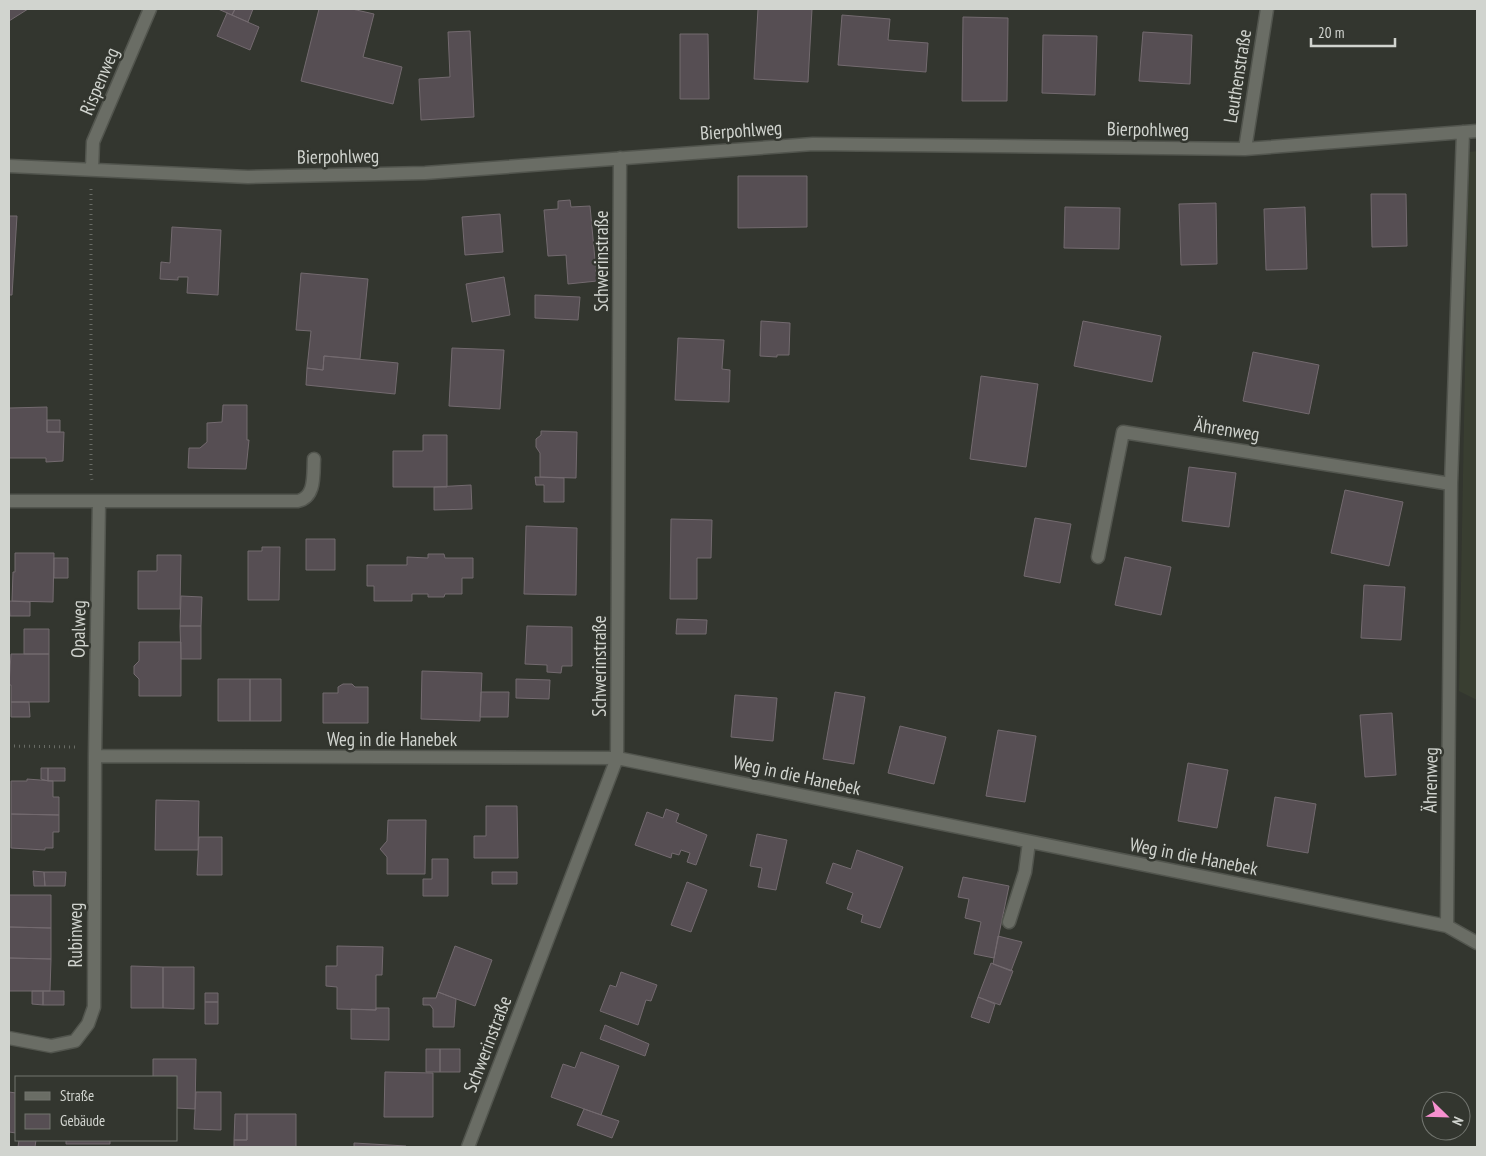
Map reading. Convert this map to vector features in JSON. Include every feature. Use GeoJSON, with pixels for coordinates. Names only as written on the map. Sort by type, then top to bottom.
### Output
{"type":"FeatureCollection","features":[{"type":"Feature","properties":{"kind":"street","name":"Rispenweg"},"geometry":{"type":"LineString","coordinates":[[92,169],[93,142],[150,9]]}},
{"type":"Feature","properties":{"kind":"street","name":"Leuthenstraße"},"geometry":{"type":"LineString","coordinates":[[1245,149],[1266,9]]}},
{"type":"Feature","properties":{"kind":"street","name":"Bierpohlweg"},"geometry":{"type":"LineString","coordinates":[[9,166],[258,177],[425,173],[813,144],[1245,149],[1477,131]]}},
{"type":"Feature","properties":{"kind":"street","name":"Ährenweg"},"geometry":{"type":"LineString","coordinates":[[1447,926],[1452,484],[1463,132]]}},
{"type":"Feature","properties":{"kind":"street","name":"Schwerinstraße"},"geometry":{"type":"LineString","coordinates":[[468,1147],[617,758],[620,158]]}},
{"type":"Feature","properties":{"kind":"street","name":"Ährenweg"},"geometry":{"type":"LineString","coordinates":[[1098,557],[1123,432],[1452,484]]}},
{"type":"Feature","properties":{"kind":"street"},"geometry":{"type":"LineString","coordinates":[[9,501],[298,501],[304,500],[310,493],[313,482],[314,459]]}},
{"type":"Feature","properties":{"kind":"street","name":"Opalweg"},"geometry":{"type":"LineString","coordinates":[[95,756],[99,502]]}},
{"type":"Feature","properties":{"kind":"street","name":"Weg in die Hanebek"},"geometry":{"type":"LineString","coordinates":[[95,756],[617,758],[1447,926],[1477,943]]}},
{"type":"Feature","properties":{"kind":"street","name":"Rubinweg"},"geometry":{"type":"LineString","coordinates":[[9,1038],[51,1046],[75,1041],[88,1024],[94,1007],[95,756]]}},
{"type":"Feature","properties":{"kind":"street"},"geometry":{"type":"LineString","coordinates":[[1009,922],[1025,872],[1029,842]]}},
{"type":"Feature","properties":{"kind":"path"},"geometry":{"type":"LineString","coordinates":[[92,169],[91,475],[99,502]]}},
{"type":"Feature","properties":{"kind":"path"},"geometry":{"type":"LineString","coordinates":[[9,746],[75,747],[95,756]]}},
{"type":"Feature","properties":{"kind":"shaded area"},"geometry":{"type":"Polygon","coordinates":[[[1477,151],[1477,700],[1459,691],[1469,152],[1477,151]]]}},
{"type":"Feature","properties":{"kind":"building"},"geometry":{"type":"Polygon","coordinates":[[[9,9],[28,9],[9,21],[9,9]]]}},
{"type":"Feature","properties":{"kind":"building"},"geometry":{"type":"Polygon","coordinates":[[[218,9],[235,9],[232,15],[218,9]]]}},
{"type":"Feature","properties":{"kind":"building"},"geometry":{"type":"Polygon","coordinates":[[[235,9],[253,9],[248,22],[232,15],[235,9]]]}},
{"type":"Feature","properties":{"kind":"building"},"geometry":{"type":"Polygon","coordinates":[[[319,9],[352,9],[374,14],[363,57],[402,67],[393,104],[301,81],[319,9]]]}},
{"type":"Feature","properties":{"kind":"building"},"geometry":{"type":"Polygon","coordinates":[[[758,9],[812,9],[808,82],[754,79],[758,9]]]}},
{"type":"Feature","properties":{"kind":"building"},"geometry":{"type":"Polygon","coordinates":[[[227,13],[259,27],[250,50],[217,36],[227,13]]]}},
{"type":"Feature","properties":{"kind":"building"},"geometry":{"type":"Polygon","coordinates":[[[842,15],[890,19],[888,40],[928,43],[926,72],[838,65],[842,15]]]}},
{"type":"Feature","properties":{"kind":"building"},"geometry":{"type":"Polygon","coordinates":[[[963,17],[1008,18],[1007,101],[962,101],[963,17]]]}},
{"type":"Feature","properties":{"kind":"building"},"geometry":{"type":"Polygon","coordinates":[[[470,31],[474,117],[421,120],[419,79],[450,77],[448,32],[470,31]]]}},
{"type":"Feature","properties":{"kind":"building"},"geometry":{"type":"Polygon","coordinates":[[[1143,32],[1192,35],[1190,84],[1139,81],[1143,32]]]}},
{"type":"Feature","properties":{"kind":"building"},"geometry":{"type":"Polygon","coordinates":[[[680,34],[708,34],[709,99],[680,99],[680,34]]]}},
{"type":"Feature","properties":{"kind":"building"},"geometry":{"type":"Polygon","coordinates":[[[1043,35],[1097,36],[1095,95],[1042,93],[1043,35]]]}},
{"type":"Feature","properties":{"kind":"building"},"geometry":{"type":"Polygon","coordinates":[[[738,176],[807,176],[807,227],[738,228],[738,176]]]}},
{"type":"Feature","properties":{"kind":"building"},"geometry":{"type":"Polygon","coordinates":[[[1371,194],[1406,194],[1407,246],[1372,247],[1371,194]]]}},
{"type":"Feature","properties":{"kind":"building"},"geometry":{"type":"Polygon","coordinates":[[[570,200],[571,207],[590,206],[597,281],[568,284],[566,255],[548,256],[544,210],[558,209],[558,201],[570,200]]]}},
{"type":"Feature","properties":{"kind":"building"},"geometry":{"type":"Polygon","coordinates":[[[1216,203],[1217,264],[1181,265],[1179,204],[1216,203]]]}},
{"type":"Feature","properties":{"kind":"building"},"geometry":{"type":"Polygon","coordinates":[[[1065,207],[1120,208],[1119,249],[1064,248],[1065,207]]]}},
{"type":"Feature","properties":{"kind":"building"},"geometry":{"type":"Polygon","coordinates":[[[1305,207],[1307,269],[1266,270],[1264,209],[1305,207]]]}},
{"type":"Feature","properties":{"kind":"building"},"geometry":{"type":"Polygon","coordinates":[[[500,214],[503,252],[465,255],[462,217],[500,214]]]}},
{"type":"Feature","properties":{"kind":"building"},"geometry":{"type":"Polygon","coordinates":[[[9,216],[17,216],[12,295],[9,295],[9,216]]]}},
{"type":"Feature","properties":{"kind":"building"},"geometry":{"type":"Polygon","coordinates":[[[172,227],[221,230],[218,295],[187,293],[188,277],[178,277],[178,280],[160,279],[161,262],[170,263],[172,227]]]}},
{"type":"Feature","properties":{"kind":"building"},"geometry":{"type":"Polygon","coordinates":[[[301,273],[368,279],[360,359],[324,356],[323,370],[307,368],[311,331],[296,330],[301,273]]]}},
{"type":"Feature","properties":{"kind":"building"},"geometry":{"type":"Polygon","coordinates":[[[504,277],[510,315],[472,322],[466,284],[504,277]]]}},
{"type":"Feature","properties":{"kind":"building"},"geometry":{"type":"Polygon","coordinates":[[[535,295],[580,297],[578,320],[535,318],[535,295]]]}},
{"type":"Feature","properties":{"kind":"building"},"geometry":{"type":"Polygon","coordinates":[[[761,321],[790,323],[789,355],[777,355],[777,357],[760,356],[761,321]]]}},
{"type":"Feature","properties":{"kind":"building"},"geometry":{"type":"Polygon","coordinates":[[[1083,321],[1161,336],[1152,382],[1074,366],[1083,321]]]}},
{"type":"Feature","properties":{"kind":"building"},"geometry":{"type":"Polygon","coordinates":[[[678,338],[724,340],[722,369],[730,370],[729,402],[675,400],[678,338]]]}},
{"type":"Feature","properties":{"kind":"building"},"geometry":{"type":"Polygon","coordinates":[[[452,348],[504,350],[500,409],[449,406],[452,348]]]}},
{"type":"Feature","properties":{"kind":"building"},"geometry":{"type":"Polygon","coordinates":[[[1253,352],[1319,365],[1309,414],[1243,401],[1253,352]]]}},
{"type":"Feature","properties":{"kind":"building"},"geometry":{"type":"Polygon","coordinates":[[[324,356],[398,363],[395,394],[306,385],[307,368],[323,370],[324,356]]]}},
{"type":"Feature","properties":{"kind":"building"},"geometry":{"type":"Polygon","coordinates":[[[981,376],[1038,384],[1026,467],[970,459],[981,376]]]}},
{"type":"Feature","properties":{"kind":"building"},"geometry":{"type":"Polygon","coordinates":[[[223,405],[247,405],[247,440],[249,440],[246,469],[188,468],[189,448],[200,448],[207,442],[207,423],[222,422],[223,405]]]}},
{"type":"Feature","properties":{"kind":"building"},"geometry":{"type":"Polygon","coordinates":[[[47,407],[47,432],[64,432],[63,461],[46,462],[46,458],[9,458],[9,409],[47,407]]]}},
{"type":"Feature","properties":{"kind":"building"},"geometry":{"type":"Polygon","coordinates":[[[47,420],[60,420],[60,432],[47,432],[47,420]]]}},
{"type":"Feature","properties":{"kind":"building"},"geometry":{"type":"Polygon","coordinates":[[[541,431],[577,432],[576,478],[540,477],[540,453],[536,447],[536,439],[541,435],[541,431]]]}},
{"type":"Feature","properties":{"kind":"building"},"geometry":{"type":"Polygon","coordinates":[[[423,435],[447,435],[447,487],[393,487],[393,451],[423,451],[423,435]]]}},
{"type":"Feature","properties":{"kind":"building"},"geometry":{"type":"Polygon","coordinates":[[[1189,467],[1236,473],[1229,527],[1182,521],[1189,467]]]}},
{"type":"Feature","properties":{"kind":"building"},"geometry":{"type":"Polygon","coordinates":[[[535,477],[564,478],[564,502],[544,502],[544,485],[536,485],[535,477]]]}},
{"type":"Feature","properties":{"kind":"building"},"geometry":{"type":"Polygon","coordinates":[[[471,485],[472,509],[434,510],[434,487],[471,485]]]}},
{"type":"Feature","properties":{"kind":"building"},"geometry":{"type":"Polygon","coordinates":[[[1345,490],[1403,502],[1389,566],[1331,553],[1345,490]]]}},
{"type":"Feature","properties":{"kind":"building"},"geometry":{"type":"Polygon","coordinates":[[[1035,518],[1071,524],[1060,583],[1024,576],[1035,518]]]}},
{"type":"Feature","properties":{"kind":"building"},"geometry":{"type":"Polygon","coordinates":[[[671,519],[712,520],[711,558],[697,558],[697,599],[670,599],[671,519]]]}},
{"type":"Feature","properties":{"kind":"building"},"geometry":{"type":"Polygon","coordinates":[[[526,526],[577,528],[576,595],[524,594],[526,526]]]}},
{"type":"Feature","properties":{"kind":"building"},"geometry":{"type":"Polygon","coordinates":[[[306,539],[335,539],[335,570],[306,570],[306,539]]]}},
{"type":"Feature","properties":{"kind":"building"},"geometry":{"type":"Polygon","coordinates":[[[262,547],[280,547],[279,600],[248,600],[248,551],[262,551],[262,547]]]}},
{"type":"Feature","properties":{"kind":"building"},"geometry":{"type":"Polygon","coordinates":[[[15,553],[54,553],[53,602],[12,601],[15,553]]]}},
{"type":"Feature","properties":{"kind":"building"},"geometry":{"type":"Polygon","coordinates":[[[428,554],[444,554],[445,558],[473,558],[473,578],[462,578],[462,594],[428,597],[428,594],[412,594],[412,601],[374,601],[374,586],[367,586],[367,565],[407,565],[407,557],[428,558],[428,554]]]}},
{"type":"Feature","properties":{"kind":"building"},"geometry":{"type":"Polygon","coordinates":[[[157,555],[181,555],[180,609],[138,609],[138,571],[157,571],[157,555]]]}},
{"type":"Feature","properties":{"kind":"building"},"geometry":{"type":"Polygon","coordinates":[[[1125,557],[1171,567],[1161,615],[1115,605],[1125,557]]]}},
{"type":"Feature","properties":{"kind":"building"},"geometry":{"type":"Polygon","coordinates":[[[54,558],[68,558],[68,578],[54,578],[54,558]]]}},
{"type":"Feature","properties":{"kind":"building"},"geometry":{"type":"Polygon","coordinates":[[[1364,585],[1405,587],[1401,640],[1361,638],[1364,585]]]}},
{"type":"Feature","properties":{"kind":"building"},"geometry":{"type":"Polygon","coordinates":[[[181,596],[202,597],[201,626],[180,626],[181,596]]]}},
{"type":"Feature","properties":{"kind":"building"},"geometry":{"type":"Polygon","coordinates":[[[9,601],[30,602],[30,616],[10,616],[9,601]]]}},
{"type":"Feature","properties":{"kind":"building"},"geometry":{"type":"Polygon","coordinates":[[[677,619],[707,620],[706,634],[676,634],[677,619]]]}},
{"type":"Feature","properties":{"kind":"building"},"geometry":{"type":"Polygon","coordinates":[[[180,626],[201,626],[201,659],[181,659],[180,626]]]}},
{"type":"Feature","properties":{"kind":"building"},"geometry":{"type":"Polygon","coordinates":[[[527,626],[572,627],[572,666],[562,666],[561,673],[547,672],[547,665],[525,664],[527,626]]]}},
{"type":"Feature","properties":{"kind":"building"},"geometry":{"type":"Polygon","coordinates":[[[24,629],[49,629],[49,654],[24,654],[24,629]]]}},
{"type":"Feature","properties":{"kind":"building"},"geometry":{"type":"Polygon","coordinates":[[[139,642],[181,642],[181,696],[139,696],[139,679],[134,674],[134,666],[139,661],[139,642]]]}},
{"type":"Feature","properties":{"kind":"building"},"geometry":{"type":"Polygon","coordinates":[[[11,654],[49,654],[49,702],[11,702],[11,685],[9,685],[11,654]]]}},
{"type":"Feature","properties":{"kind":"building"},"geometry":{"type":"Polygon","coordinates":[[[422,671],[482,673],[480,721],[421,719],[422,671]]]}},
{"type":"Feature","properties":{"kind":"building"},"geometry":{"type":"Polygon","coordinates":[[[218,679],[250,679],[250,721],[218,721],[218,679]]]}},
{"type":"Feature","properties":{"kind":"building"},"geometry":{"type":"Polygon","coordinates":[[[250,679],[281,679],[281,721],[250,721],[250,679]]]}},
{"type":"Feature","properties":{"kind":"building"},"geometry":{"type":"Polygon","coordinates":[[[516,679],[550,680],[549,699],[516,698],[516,679]]]}},
{"type":"Feature","properties":{"kind":"building"},"geometry":{"type":"Polygon","coordinates":[[[343,684],[352,684],[355,687],[368,687],[368,723],[323,723],[323,693],[338,693],[338,687],[343,684]]]}},
{"type":"Feature","properties":{"kind":"building"},"geometry":{"type":"Polygon","coordinates":[[[481,692],[509,692],[508,717],[480,717],[481,692]]]}},
{"type":"Feature","properties":{"kind":"building"},"geometry":{"type":"Polygon","coordinates":[[[835,692],[865,697],[854,764],[823,759],[835,692]]]}},
{"type":"Feature","properties":{"kind":"building"},"geometry":{"type":"Polygon","coordinates":[[[735,695],[777,698],[773,741],[731,737],[735,695]]]}},
{"type":"Feature","properties":{"kind":"building"},"geometry":{"type":"Polygon","coordinates":[[[11,702],[29,702],[30,717],[11,717],[11,702]]]}},
{"type":"Feature","properties":{"kind":"building"},"geometry":{"type":"Polygon","coordinates":[[[1392,713],[1396,775],[1365,777],[1360,715],[1392,713]]]}},
{"type":"Feature","properties":{"kind":"building"},"geometry":{"type":"Polygon","coordinates":[[[900,726],[946,737],[934,784],[888,773],[900,726]]]}},
{"type":"Feature","properties":{"kind":"building"},"geometry":{"type":"Polygon","coordinates":[[[998,730],[1036,736],[1025,802],[986,796],[998,730]]]}},
{"type":"Feature","properties":{"kind":"building"},"geometry":{"type":"Polygon","coordinates":[[[1188,763],[1228,770],[1217,828],[1178,821],[1188,763]]]}},
{"type":"Feature","properties":{"kind":"building"},"geometry":{"type":"Polygon","coordinates":[[[41,768],[48,768],[48,781],[41,779],[41,768]]]}},
{"type":"Feature","properties":{"kind":"building"},"geometry":{"type":"Polygon","coordinates":[[[48,768],[65,768],[65,781],[48,781],[48,768]]]}},
{"type":"Feature","properties":{"kind":"building"},"geometry":{"type":"Polygon","coordinates":[[[27,779],[53,781],[53,797],[59,797],[59,815],[11,814],[11,781],[27,781],[27,779]]]}},
{"type":"Feature","properties":{"kind":"building"},"geometry":{"type":"Polygon","coordinates":[[[1275,797],[1316,804],[1308,853],[1267,846],[1275,797]]]}},
{"type":"Feature","properties":{"kind":"building"},"geometry":{"type":"Polygon","coordinates":[[[156,800],[199,801],[198,850],[155,850],[156,800]]]}},
{"type":"Feature","properties":{"kind":"building"},"geometry":{"type":"Polygon","coordinates":[[[486,806],[517,806],[518,858],[474,858],[474,836],[486,836],[486,806]]]}},
{"type":"Feature","properties":{"kind":"building"},"geometry":{"type":"Polygon","coordinates":[[[666,809],[679,814],[676,822],[707,835],[696,865],[687,862],[690,853],[681,850],[679,855],[672,853],[671,858],[635,845],[647,812],[663,818],[666,809]]]}},
{"type":"Feature","properties":{"kind":"building"},"geometry":{"type":"Polygon","coordinates":[[[11,814],[59,815],[59,832],[53,832],[53,848],[45,848],[45,850],[11,848],[11,814]]]}},
{"type":"Feature","properties":{"kind":"building"},"geometry":{"type":"Polygon","coordinates":[[[388,820],[426,820],[425,874],[387,874],[387,857],[380,849],[387,841],[388,820]]]}},
{"type":"Feature","properties":{"kind":"building"},"geometry":{"type":"Polygon","coordinates":[[[757,834],[787,840],[776,890],[758,887],[762,868],[750,866],[757,834]]]}},
{"type":"Feature","properties":{"kind":"building"},"geometry":{"type":"Polygon","coordinates":[[[199,837],[222,837],[222,875],[197,875],[199,837]]]}},
{"type":"Feature","properties":{"kind":"building"},"geometry":{"type":"Polygon","coordinates":[[[857,850],[903,867],[880,928],[861,922],[863,915],[847,909],[853,893],[826,883],[833,863],[851,869],[857,850]]]}},
{"type":"Feature","properties":{"kind":"building"},"geometry":{"type":"Polygon","coordinates":[[[432,859],[448,859],[448,896],[423,896],[423,879],[432,879],[432,859]]]}},
{"type":"Feature","properties":{"kind":"building"},"geometry":{"type":"Polygon","coordinates":[[[33,871],[44,872],[45,886],[34,886],[33,871]]]}},
{"type":"Feature","properties":{"kind":"building"},"geometry":{"type":"Polygon","coordinates":[[[44,872],[66,872],[65,886],[45,886],[44,872]]]}},
{"type":"Feature","properties":{"kind":"building"},"geometry":{"type":"Polygon","coordinates":[[[492,872],[517,872],[517,884],[492,884],[492,872]]]}},
{"type":"Feature","properties":{"kind":"building"},"geometry":{"type":"Polygon","coordinates":[[[963,877],[1009,886],[994,958],[974,954],[981,922],[965,918],[969,899],[958,897],[963,877]]]}},
{"type":"Feature","properties":{"kind":"building"},"geometry":{"type":"Polygon","coordinates":[[[687,882],[707,890],[691,932],[671,925],[687,882]]]}},
{"type":"Feature","properties":{"kind":"building"},"geometry":{"type":"Polygon","coordinates":[[[9,895],[51,895],[51,928],[9,927],[9,895]]]}},
{"type":"Feature","properties":{"kind":"building"},"geometry":{"type":"Polygon","coordinates":[[[9,927],[51,928],[51,959],[9,958],[9,927]]]}},
{"type":"Feature","properties":{"kind":"building"},"geometry":{"type":"Polygon","coordinates":[[[998,936],[1022,942],[1011,971],[993,964],[998,936]]]}},
{"type":"Feature","properties":{"kind":"building"},"geometry":{"type":"Polygon","coordinates":[[[337,946],[383,947],[382,975],[376,975],[376,1010],[337,1009],[337,987],[326,986],[326,966],[337,966],[337,946]]]}},
{"type":"Feature","properties":{"kind":"building"},"geometry":{"type":"Polygon","coordinates":[[[455,946],[492,960],[475,1006],[438,992],[455,946]]]}},
{"type":"Feature","properties":{"kind":"building"},"geometry":{"type":"Polygon","coordinates":[[[9,958],[51,959],[50,991],[9,991],[9,958]]]}},
{"type":"Feature","properties":{"kind":"building"},"geometry":{"type":"Polygon","coordinates":[[[991,963],[1013,971],[1000,1005],[978,997],[991,963]]]}},
{"type":"Feature","properties":{"kind":"building"},"geometry":{"type":"Polygon","coordinates":[[[131,966],[163,967],[163,1008],[131,1008],[131,966]]]}},
{"type":"Feature","properties":{"kind":"building"},"geometry":{"type":"Polygon","coordinates":[[[163,967],[194,967],[194,1009],[163,1008],[163,967]]]}},
{"type":"Feature","properties":{"kind":"building"},"geometry":{"type":"Polygon","coordinates":[[[621,972],[657,985],[651,1001],[646,1000],[638,1025],[600,1011],[610,985],[616,987],[621,972]]]}},
{"type":"Feature","properties":{"kind":"building"},"geometry":{"type":"Polygon","coordinates":[[[32,991],[43,991],[43,1005],[32,1004],[32,991]]]}},
{"type":"Feature","properties":{"kind":"building"},"geometry":{"type":"Polygon","coordinates":[[[43,991],[64,991],[64,1005],[43,1005],[43,991]]]}},
{"type":"Feature","properties":{"kind":"building"},"geometry":{"type":"Polygon","coordinates":[[[438,992],[456,999],[454,1027],[433,1027],[433,1009],[430,1005],[423,1005],[423,998],[436,998],[438,992]]]}},
{"type":"Feature","properties":{"kind":"building"},"geometry":{"type":"Polygon","coordinates":[[[205,993],[218,993],[218,1002],[205,1002],[205,993]]]}},
{"type":"Feature","properties":{"kind":"building"},"geometry":{"type":"Polygon","coordinates":[[[978,997],[995,1004],[989,1023],[971,1017],[978,997]]]}},
{"type":"Feature","properties":{"kind":"building"},"geometry":{"type":"Polygon","coordinates":[[[205,1002],[218,1002],[218,1024],[205,1024],[205,1002]]]}},
{"type":"Feature","properties":{"kind":"building"},"geometry":{"type":"Polygon","coordinates":[[[376,1008],[389,1008],[389,1040],[351,1039],[351,1009],[376,1010],[376,1008]]]}},
{"type":"Feature","properties":{"kind":"building"},"geometry":{"type":"Polygon","coordinates":[[[605,1025],[649,1044],[645,1056],[600,1039],[605,1025]]]}},
{"type":"Feature","properties":{"kind":"building"},"geometry":{"type":"Polygon","coordinates":[[[426,1049],[440,1049],[440,1072],[426,1072],[426,1049]]]}},
{"type":"Feature","properties":{"kind":"building"},"geometry":{"type":"Polygon","coordinates":[[[440,1049],[460,1049],[460,1072],[440,1072],[440,1049]]]}},
{"type":"Feature","properties":{"kind":"building"},"geometry":{"type":"Polygon","coordinates":[[[581,1052],[619,1066],[601,1115],[551,1097],[563,1064],[575,1068],[581,1052]]]}},
{"type":"Feature","properties":{"kind":"building"},"geometry":{"type":"Polygon","coordinates":[[[153,1059],[196,1059],[195,1109],[178,1108],[178,1076],[153,1076],[153,1059]]]}},
{"type":"Feature","properties":{"kind":"building"},"geometry":{"type":"Polygon","coordinates":[[[385,1072],[433,1073],[433,1117],[384,1117],[385,1072]]]}},
{"type":"Feature","properties":{"kind":"building"},"geometry":{"type":"Polygon","coordinates":[[[9,1092],[15,1093],[15,1133],[9,1132],[9,1092]]]}},
{"type":"Feature","properties":{"kind":"building"},"geometry":{"type":"Polygon","coordinates":[[[196,1092],[221,1092],[221,1130],[194,1129],[196,1092]]]}},
{"type":"Feature","properties":{"kind":"building"},"geometry":{"type":"Polygon","coordinates":[[[584,1109],[619,1121],[612,1138],[577,1125],[584,1109]]]}},
{"type":"Feature","properties":{"kind":"building"},"geometry":{"type":"Polygon","coordinates":[[[235,1114],[247,1114],[247,1140],[234,1140],[235,1114]]]}},
{"type":"Feature","properties":{"kind":"building"},"geometry":{"type":"Polygon","coordinates":[[[247,1114],[296,1114],[296,1147],[234,1147],[234,1140],[247,1140],[247,1114]]]}},
{"type":"Feature","properties":{"kind":"building"},"geometry":{"type":"Polygon","coordinates":[[[19,1141],[36,1141],[35,1147],[18,1147],[19,1141]]]}},
{"type":"Feature","properties":{"kind":"building"},"geometry":{"type":"Polygon","coordinates":[[[66,1141],[110,1141],[110,1144],[66,1144],[66,1141]]]}},
{"type":"Feature","properties":{"kind":"building"},"geometry":{"type":"Polygon","coordinates":[[[354,1143],[406,1146],[406,1147],[354,1147],[354,1143]]]}}]}
